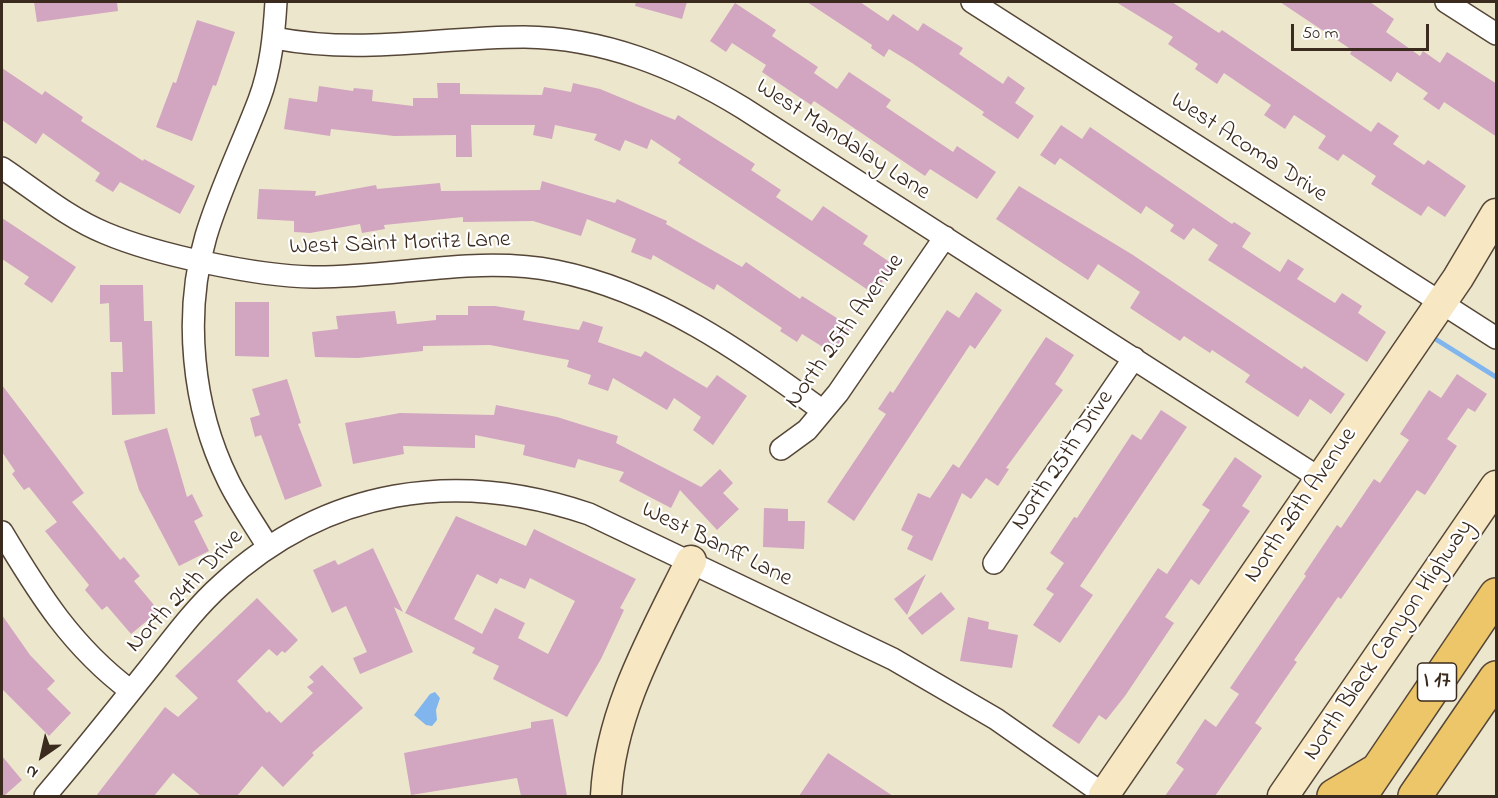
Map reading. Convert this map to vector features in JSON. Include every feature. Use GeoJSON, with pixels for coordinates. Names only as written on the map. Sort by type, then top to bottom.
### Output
{"type":"FeatureCollection","features":[{"type":"Feature","properties":{"kind":"highway","name":"I 17"},"geometry":{"type":"LineString","coordinates":[[1374,788],[1497,595]]}},
{"type":"Feature","properties":{"kind":"highway"},"geometry":{"type":"LineString","coordinates":[[1335,796],[1374,788],[1497,634]]}},
{"type":"Feature","properties":{"kind":"highway"},"geometry":{"type":"LineString","coordinates":[[1415,796],[1497,678]]}},
{"type":"Feature","properties":{"kind":"highway"},"geometry":{"type":"LineString","coordinates":[[1442,796],[1497,717]]}},
{"type":"Feature","properties":{"kind":"street"},"geometry":{"type":"LineString","coordinates":[[200,259],[216,207],[260,98],[273,38],[276,2]]}},
{"type":"Feature","properties":{"kind":"street","name":"West Acoma Drive"},"geometry":{"type":"LineString","coordinates":[[972,2],[1497,338]]}},
{"type":"Feature","properties":{"kind":"street"},"geometry":{"type":"LineString","coordinates":[[1446,2],[1497,34]]}},
{"type":"Feature","properties":{"kind":"street","name":"West Mandalay Lane"},"geometry":{"type":"LineString","coordinates":[[273,38],[320,46],[360,47],[526,37],[577,42],[625,52],[662,64],[715,91],[1321,479]]}},
{"type":"Feature","properties":{"kind":"street","name":"West Saint Moritz Lane"},"geometry":{"type":"LineString","coordinates":[[2,168],[79,220],[104,233],[143,246],[278,274],[313,277],[456,265],[530,267],[557,271],[620,290],[665,308],[823,411]]}},
{"type":"Feature","properties":{"kind":"street","name":"North 26th Avenue"},"geometry":{"type":"LineString","coordinates":[[1105,796],[1440,303],[1497,214]]}},
{"type":"Feature","properties":{"kind":"street","name":"North 25th Avenue"},"geometry":{"type":"LineString","coordinates":[[781,448],[807,430],[838,393],[945,237]]}},
{"type":"Feature","properties":{"kind":"street","name":"North 24th Drive"},"geometry":{"type":"LineString","coordinates":[[45,796],[220,585],[268,547],[228,482],[213,447],[199,398],[194,343],[200,259]]}},
{"type":"Feature","properties":{"kind":"street","name":"North 25th Drive"},"geometry":{"type":"LineString","coordinates":[[994,563],[1134,358]]}},
{"type":"Feature","properties":{"kind":"street","name":"North Black Canyon Highway"},"geometry":{"type":"LineString","coordinates":[[1284,796],[1497,486]]}},
{"type":"Feature","properties":{"kind":"street","name":"West Banff Lane"},"geometry":{"type":"LineString","coordinates":[[268,547],[331,512],[364,502],[408,494],[478,490],[551,501],[589,514],[691,561],[893,659],[996,719],[1105,796]]}},
{"type":"Feature","properties":{"kind":"street"},"geometry":{"type":"LineString","coordinates":[[2,532],[58,622],[86,654],[130,691]]}},
{"type":"Feature","properties":{"kind":"street"},"geometry":{"type":"LineString","coordinates":[[606,796],[608,772],[639,664],[691,561]]}},
{"type":"Feature","properties":{"kind":"water"},"geometry":{"type":"Polygon","coordinates":[[[435,692],[440,698],[436,710],[437,720],[432,726],[426,725],[414,715],[430,694],[435,692]]]}},
{"type":"Feature","properties":{"kind":"building"},"geometry":{"type":"Polygon","coordinates":[[[34,2],[117,2],[118,11],[37,22],[34,2]]]}},
{"type":"Feature","properties":{"kind":"building"},"geometry":{"type":"Polygon","coordinates":[[[636,2],[687,2],[682,19],[635,6],[636,2]]]}},
{"type":"Feature","properties":{"kind":"building"},"geometry":{"type":"Polygon","coordinates":[[[807,2],[860,2],[888,21],[893,14],[918,31],[923,23],[963,48],[959,54],[1003,84],[1008,76],[1025,88],[1015,103],[1034,116],[1018,139],[982,115],[984,112],[912,63],[889,49],[884,57],[871,48],[872,45],[807,2]]]}},
{"type":"Feature","properties":{"kind":"building"},"geometry":{"type":"Polygon","coordinates":[[[1116,2],[1172,2],[1219,33],[1222,30],[1371,132],[1378,122],[1399,136],[1393,144],[1424,165],[1428,160],[1466,186],[1445,217],[1428,206],[1421,216],[1371,184],[1376,176],[1343,154],[1338,161],[1318,148],[1326,136],[1294,115],[1285,129],[1264,115],[1271,105],[1224,73],[1217,84],[1195,69],[1198,64],[1168,44],[1173,37],[1116,2]]]}},
{"type":"Feature","properties":{"kind":"building"},"geometry":{"type":"Polygon","coordinates":[[[1280,2],[1370,2],[1394,19],[1386,32],[1420,56],[1423,51],[1440,63],[1447,52],[1497,84],[1497,137],[1444,102],[1439,110],[1423,99],[1428,93],[1397,72],[1391,82],[1350,54],[1352,50],[1280,2]]]}},
{"type":"Feature","properties":{"kind":"building"},"geometry":{"type":"Polygon","coordinates":[[[735,3],[776,30],[772,36],[818,67],[814,73],[837,89],[849,72],[891,100],[886,107],[953,152],[957,146],[996,172],[977,199],[930,169],[925,176],[814,101],[811,105],[762,72],[766,65],[732,43],[726,52],[710,41],[735,3]]]}},
{"type":"Feature","properties":{"kind":"building"},"geometry":{"type":"Polygon","coordinates":[[[197,20],[235,32],[216,86],[213,85],[192,141],[156,127],[173,82],[176,83],[197,20]]]}},
{"type":"Feature","properties":{"kind":"building"},"geometry":{"type":"Polygon","coordinates":[[[2,68],[42,95],[45,91],[83,117],[81,121],[143,161],[144,159],[195,186],[180,214],[120,182],[113,192],[95,181],[100,173],[43,133],[36,144],[2,120],[2,68]]]}},
{"type":"Feature","properties":{"kind":"building"},"geometry":{"type":"Polygon","coordinates":[[[437,83],[460,83],[460,94],[542,95],[544,87],[571,92],[573,83],[600,89],[675,120],[678,115],[755,164],[751,170],[781,190],[776,197],[812,221],[823,206],[868,236],[863,244],[894,265],[874,294],[678,163],[681,159],[651,139],[647,149],[625,140],[620,151],[594,140],[597,134],[555,125],[552,139],[533,135],[535,125],[471,125],[472,157],[456,157],[456,135],[394,136],[331,129],[330,136],[284,129],[289,98],[317,102],[319,86],[353,91],[354,88],[373,90],[372,101],[413,106],[413,98],[438,98],[437,83]]]}},
{"type":"Feature","properties":{"kind":"building"},"geometry":{"type":"Polygon","coordinates":[[[1061,125],[1082,139],[1090,127],[1232,224],[1234,222],[1251,233],[1242,247],[1280,272],[1288,259],[1304,269],[1297,279],[1335,303],[1342,293],[1362,306],[1358,313],[1386,332],[1367,362],[1208,260],[1218,245],[1193,228],[1184,240],[1170,231],[1174,225],[1146,206],[1141,214],[1060,158],[1055,165],[1040,155],[1061,125]]]}},
{"type":"Feature","properties":{"kind":"building"},"geometry":{"type":"Polygon","coordinates":[[[542,181],[615,203],[617,199],[667,221],[666,224],[742,267],[746,262],[800,299],[802,296],[851,327],[834,354],[802,334],[797,342],[780,331],[782,328],[717,284],[714,290],[653,255],[651,260],[631,252],[636,239],[587,219],[581,236],[533,221],[463,222],[463,217],[384,225],[385,229],[362,233],[360,224],[310,233],[294,232],[294,221],[257,219],[259,189],[316,191],[315,196],[376,185],[377,189],[440,183],[441,191],[540,190],[542,181]]]}},
{"type":"Feature","properties":{"kind":"building"},"geometry":{"type":"Polygon","coordinates":[[[1019,186],[1133,255],[1302,369],[1304,366],[1345,394],[1331,414],[1310,399],[1298,417],[1245,382],[1250,375],[1212,350],[1210,353],[1184,336],[1180,341],[1130,308],[1140,292],[1098,264],[1088,280],[996,219],[1019,186]]]}},
{"type":"Feature","properties":{"kind":"building"},"geometry":{"type":"Polygon","coordinates":[[[2,218],[76,267],[52,303],[24,284],[29,277],[2,259],[2,218]]]}},
{"type":"Feature","properties":{"kind":"building"},"geometry":{"type":"Polygon","coordinates":[[[100,285],[143,285],[144,321],[152,321],[155,414],[112,415],[111,372],[123,372],[122,342],[110,342],[109,303],[100,304],[100,285]]]}},
{"type":"Feature","properties":{"kind":"building"},"geometry":{"type":"Polygon","coordinates":[[[976,292],[1002,310],[975,349],[970,345],[854,521],[827,502],[886,414],[878,409],[890,391],[893,393],[947,310],[959,318],[976,292]]]}},
{"type":"Feature","properties":{"kind":"building"},"geometry":{"type":"Polygon","coordinates":[[[235,302],[269,302],[269,357],[235,356],[235,302]]]}},
{"type":"Feature","properties":{"kind":"building"},"geometry":{"type":"Polygon","coordinates":[[[468,306],[495,306],[525,311],[523,320],[579,330],[583,321],[603,327],[598,342],[641,357],[645,351],[707,388],[717,375],[747,396],[713,445],[693,430],[701,417],[674,398],[667,410],[613,378],[608,391],[588,384],[591,375],[567,367],[569,360],[490,345],[423,346],[423,351],[358,358],[315,357],[312,332],[338,329],[336,316],[395,311],[397,324],[436,320],[436,315],[468,315],[468,306]]]}},
{"type":"Feature","properties":{"kind":"building"},"geometry":{"type":"Polygon","coordinates":[[[1046,337],[1074,355],[1055,384],[1063,390],[1006,468],[1009,469],[998,486],[986,478],[971,499],[962,493],[932,561],[907,549],[913,536],[901,530],[918,493],[930,498],[953,464],[959,468],[1046,337]]]}},
{"type":"Feature","properties":{"kind":"building"},"geometry":{"type":"Polygon","coordinates":[[[1457,374],[1487,394],[1475,412],[1468,408],[1447,439],[1457,446],[1425,495],[1417,490],[1341,599],[1338,597],[1294,660],[1297,662],[1255,723],[1262,728],[1215,796],[1165,796],[1184,769],[1176,763],[1205,719],[1216,727],[1239,694],[1230,688],[1306,576],[1304,574],[1337,525],[1341,528],[1374,479],[1380,483],[1409,440],[1400,434],[1429,390],[1441,398],[1457,374]]]}},
{"type":"Feature","properties":{"kind":"building"},"geometry":{"type":"Polygon","coordinates":[[[287,379],[301,423],[298,424],[322,486],[285,500],[261,435],[255,437],[250,418],[260,415],[252,389],[287,379]]]}},
{"type":"Feature","properties":{"kind":"building"},"geometry":{"type":"Polygon","coordinates":[[[2,385],[84,493],[72,502],[120,560],[124,557],[140,576],[134,581],[159,611],[131,634],[107,606],[102,610],[85,590],[89,585],[45,531],[57,522],[29,487],[24,490],[12,474],[15,471],[2,452],[2,385]]]}},
{"type":"Feature","properties":{"kind":"building"},"geometry":{"type":"Polygon","coordinates":[[[496,405],[557,417],[618,436],[616,443],[701,487],[720,469],[733,483],[723,493],[739,509],[717,530],[680,490],[671,508],[619,481],[624,472],[578,459],[575,468],[523,455],[525,445],[475,435],[475,448],[403,446],[404,454],[353,464],[345,423],[400,413],[494,415],[496,405]]]}},
{"type":"Feature","properties":{"kind":"building"},"geometry":{"type":"Polygon","coordinates":[[[1161,410],[1187,427],[1080,586],[1093,595],[1060,643],[1033,625],[1054,594],[1046,589],[1064,563],[1050,553],[1074,517],[1077,518],[1132,434],[1141,440],[1161,410]]]}},
{"type":"Feature","properties":{"kind":"building"},"geometry":{"type":"Polygon","coordinates":[[[167,428],[187,497],[192,494],[203,516],[194,521],[209,551],[179,566],[139,490],[124,441],[167,428]]]}},
{"type":"Feature","properties":{"kind":"building"},"geometry":{"type":"Polygon","coordinates":[[[1235,457],[1262,476],[1242,506],[1250,511],[1199,585],[1191,579],[1165,617],[1174,623],[1125,696],[1106,720],[1099,715],[1079,744],[1052,726],[1158,568],[1167,574],[1210,510],[1202,505],[1235,457]]]}},
{"type":"Feature","properties":{"kind":"building"},"geometry":{"type":"Polygon","coordinates":[[[764,508],[788,509],[788,521],[805,521],[804,549],[763,547],[764,508]]]}},
{"type":"Feature","properties":{"kind":"building"},"geometry":{"type":"Polygon","coordinates":[[[456,516],[526,546],[534,529],[636,579],[620,608],[624,610],[601,659],[567,717],[493,679],[499,666],[472,653],[475,648],[405,613],[456,516]],[[477,574],[454,619],[482,634],[495,608],[525,623],[518,638],[548,654],[575,601],[530,578],[525,589],[500,578],[497,584],[477,574]]]}},
{"type":"Feature","properties":{"kind":"building"},"geometry":{"type":"Polygon","coordinates":[[[373,548],[403,612],[394,607],[413,652],[360,674],[353,658],[367,652],[346,606],[332,613],[313,570],[335,560],[338,565],[373,548]]]}},
{"type":"Feature","properties":{"kind":"building"},"geometry":{"type":"Polygon","coordinates":[[[926,574],[907,615],[894,599],[926,574]]]}},
{"type":"Feature","properties":{"kind":"building"},"geometry":{"type":"Polygon","coordinates":[[[941,592],[955,609],[922,635],[908,618],[941,592]]]}},
{"type":"Feature","properties":{"kind":"building"},"geometry":{"type":"Polygon","coordinates":[[[257,598],[298,640],[285,653],[282,651],[277,656],[269,649],[237,681],[267,713],[269,711],[281,723],[313,693],[307,687],[314,682],[309,677],[322,665],[363,708],[312,753],[314,755],[283,787],[262,766],[237,796],[201,796],[173,773],[154,796],[96,796],[165,707],[178,717],[198,698],[175,676],[257,598]]]}},
{"type":"Feature","properties":{"kind":"building"},"geometry":{"type":"Polygon","coordinates":[[[2,615],[30,655],[55,681],[47,689],[71,713],[49,736],[2,689],[2,615]]]}},
{"type":"Feature","properties":{"kind":"building"},"geometry":{"type":"Polygon","coordinates":[[[968,617],[989,622],[988,629],[1018,635],[1012,668],[960,661],[968,617]]]}},
{"type":"Feature","properties":{"kind":"building"},"geometry":{"type":"Polygon","coordinates":[[[553,719],[567,796],[521,796],[517,778],[411,795],[404,753],[531,728],[531,722],[553,719]]]}},
{"type":"Feature","properties":{"kind":"building"},"geometry":{"type":"Polygon","coordinates":[[[828,753],[893,796],[799,796],[828,753]]]}},
{"type":"Feature","properties":{"kind":"building"},"geometry":{"type":"Polygon","coordinates":[[[2,756],[22,780],[4,796],[2,796],[2,756]]]}},
{"type":"Feature","properties":{"kind":"waterway"},"geometry":{"type":"LineString","coordinates":[[1429,335],[1496,377]]}}]}
